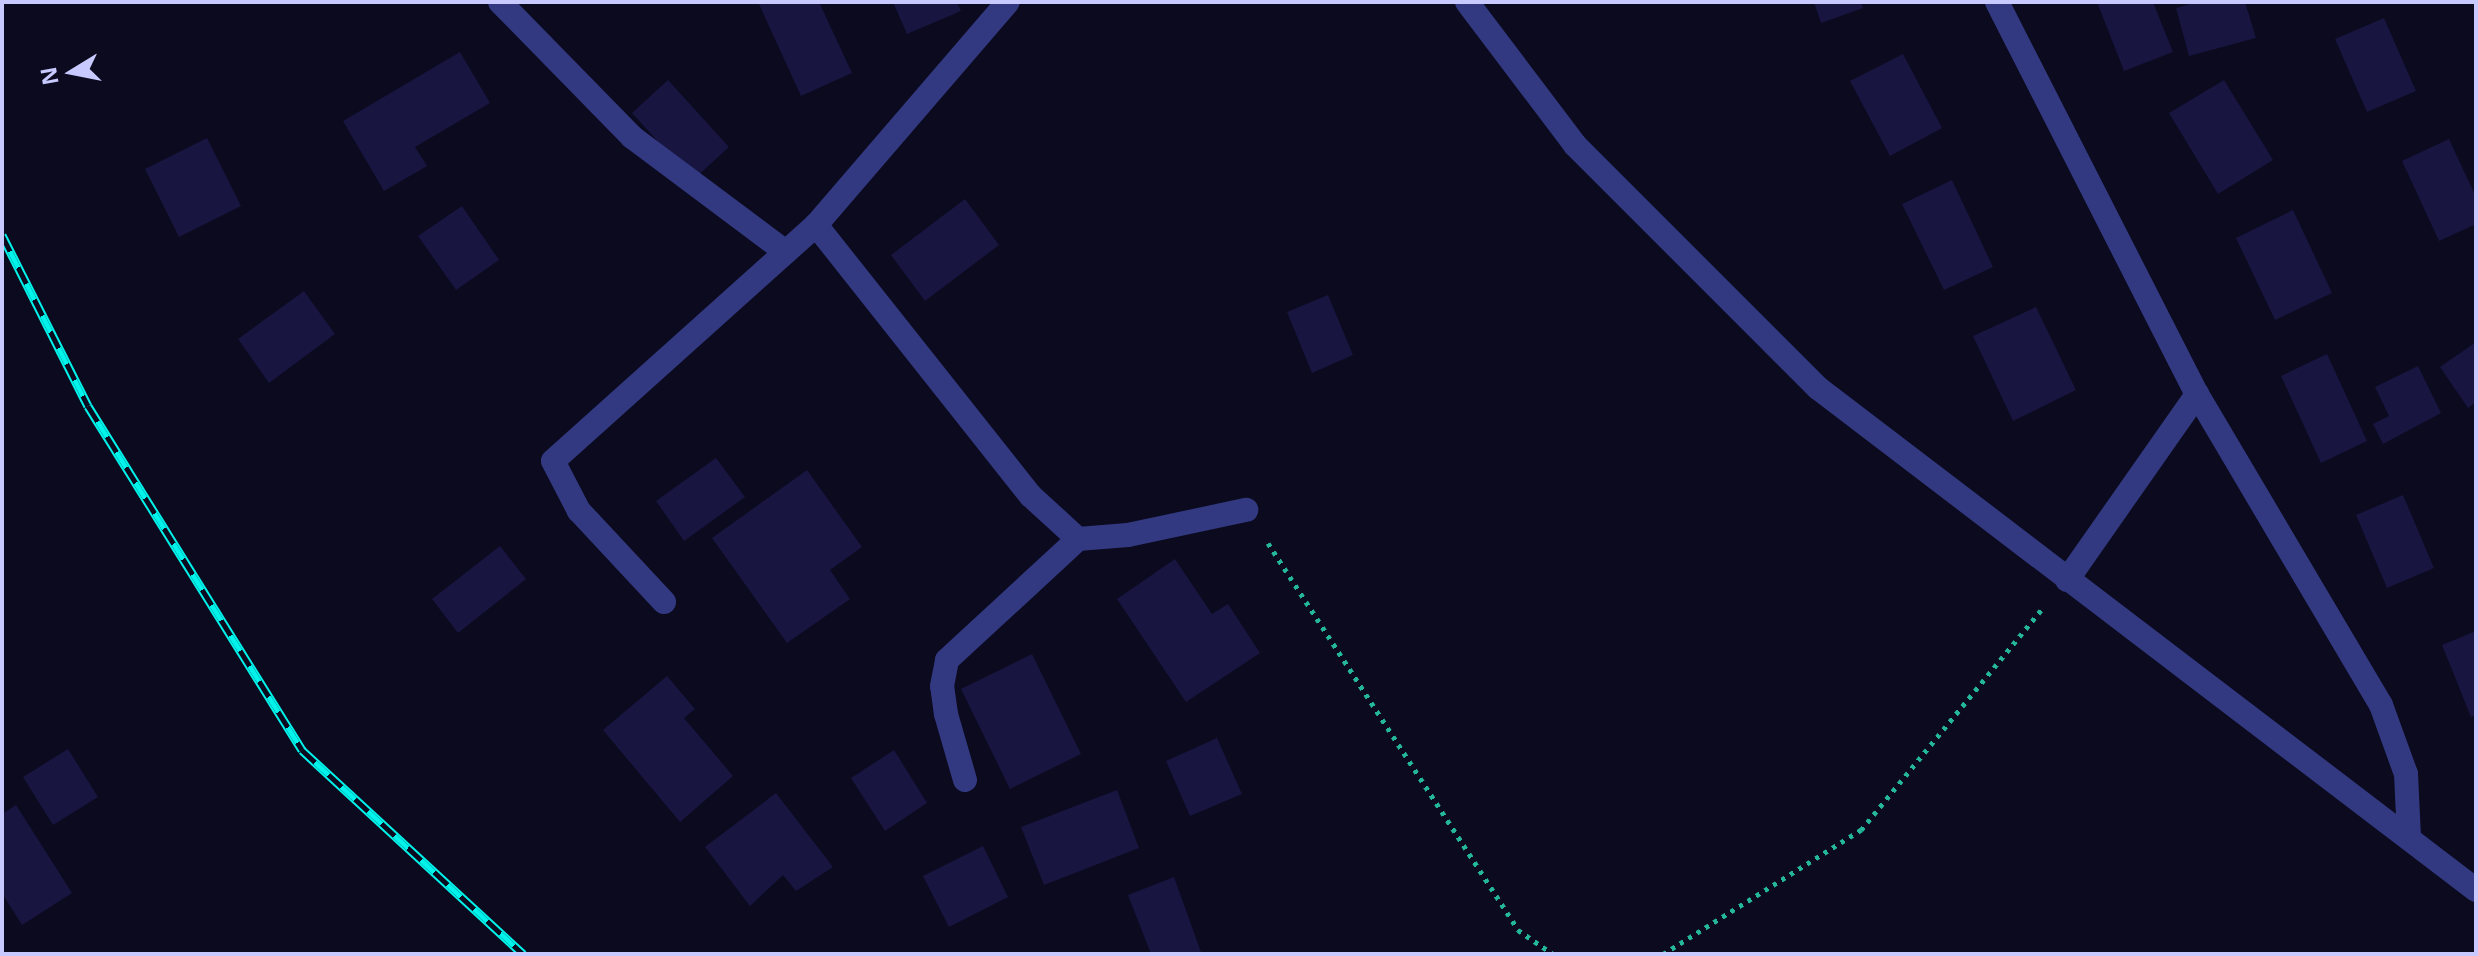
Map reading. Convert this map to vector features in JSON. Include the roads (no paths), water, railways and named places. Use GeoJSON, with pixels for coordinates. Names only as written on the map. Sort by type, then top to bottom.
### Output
{"type":"FeatureCollection","features":[{"type":"Feature","properties":{"kind":"street"},"geometry":{"type":"LineString","coordinates":[[500,2],[632,137],[786,252]]}},
{"type":"Feature","properties":{"kind":"street"},"geometry":{"type":"LineString","coordinates":[[664,602],[579,511],[553,461],[816,225],[1008,2]]}},
{"type":"Feature","properties":{"kind":"street"},"geometry":{"type":"LineString","coordinates":[[1467,2],[1575,145],[1718,292],[1818,388],[2476,890]]}},
{"type":"Feature","properties":{"kind":"street"},"geometry":{"type":"LineString","coordinates":[[1997,2],[2197,394],[2381,705],[2406,774],[2409,838]]}},
{"type":"Feature","properties":{"kind":"street"},"geometry":{"type":"LineString","coordinates":[[816,225],[1031,496],[1078,539]]}},
{"type":"Feature","properties":{"kind":"street"},"geometry":{"type":"LineString","coordinates":[[2067,580],[2197,394]]}},
{"type":"Feature","properties":{"kind":"street"},"geometry":{"type":"LineString","coordinates":[[965,780],[946,714],[942,686],[947,660],[1078,539],[1128,535],[1246,510]]}},
{"type":"Feature","properties":{"kind":"railway"},"geometry":{"type":"LineString","coordinates":[[2,235],[88,406],[302,750],[523,954]]}}]}
